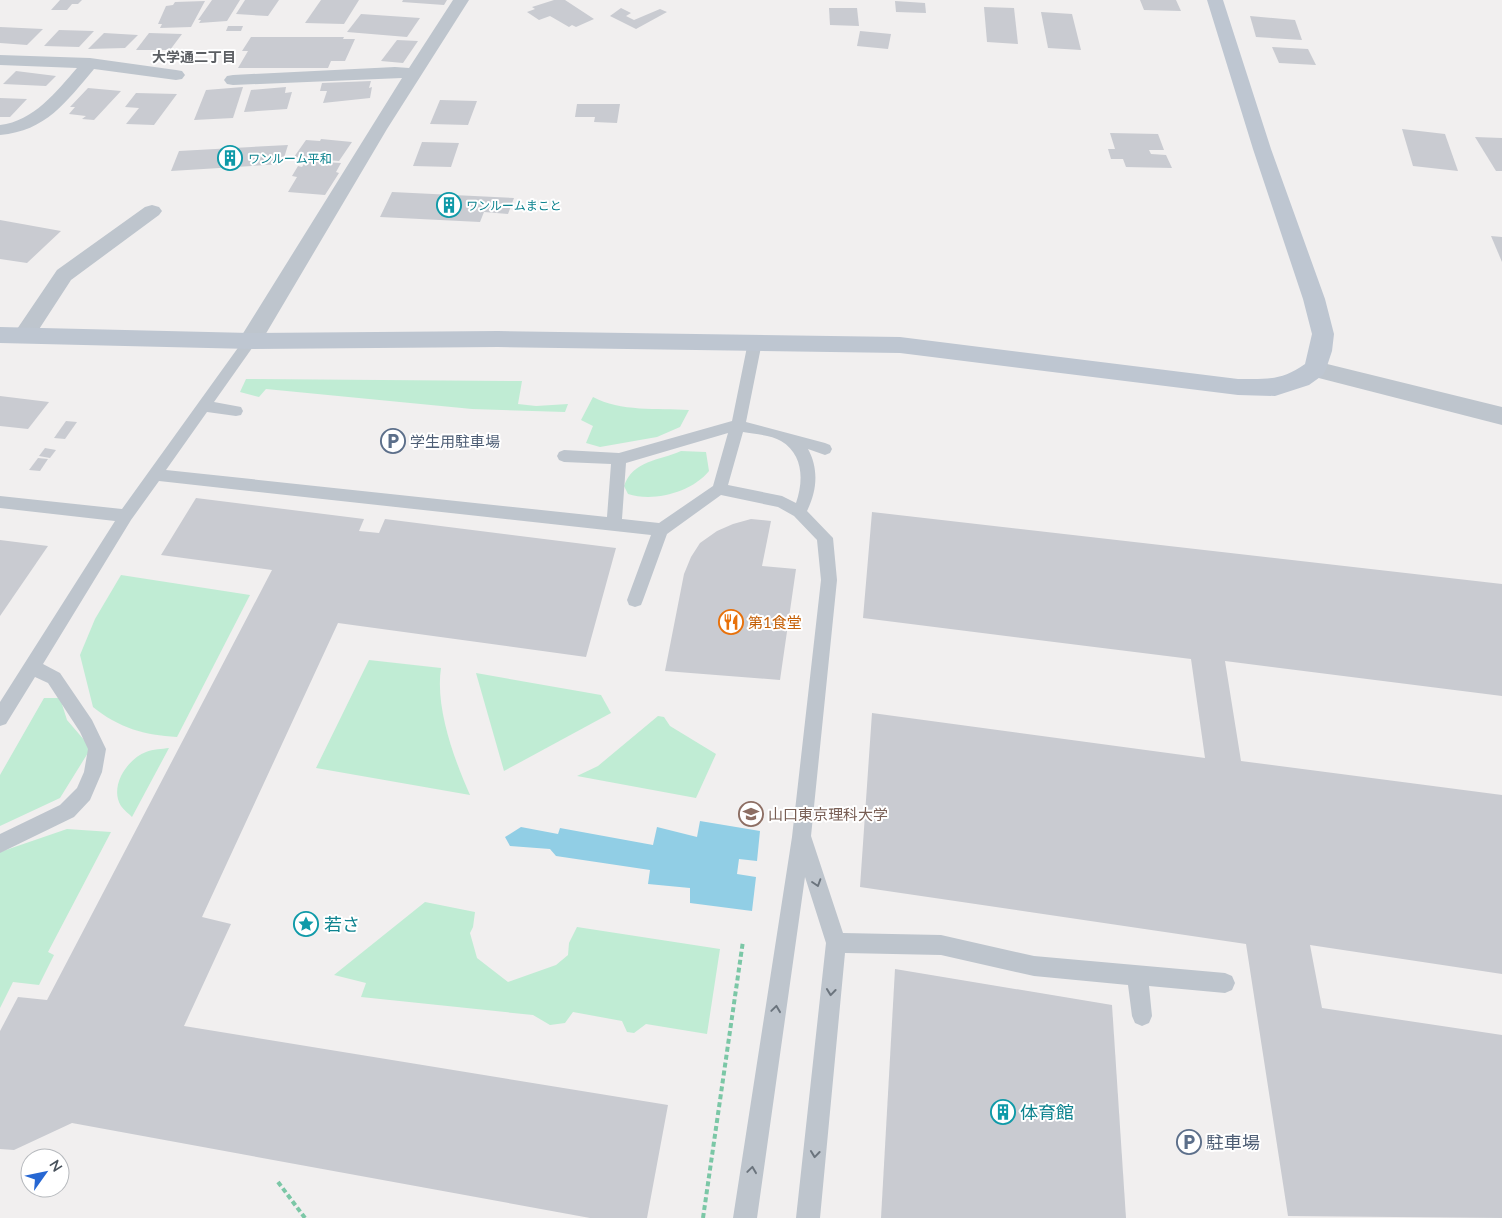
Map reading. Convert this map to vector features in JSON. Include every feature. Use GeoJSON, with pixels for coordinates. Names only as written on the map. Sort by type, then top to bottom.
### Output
{"type":"FeatureCollection","features":[{"type":"Feature","properties":{"kind":"street"},"geometry":{"type":"LineString","coordinates":[[250,341],[378,129],[461,0]]}},
{"type":"Feature","properties":{"kind":"street"},"geometry":{"type":"LineString","coordinates":[[0,335],[250,341],[755,342],[900,345],[1238,387],[1275,388],[1301,379],[1315,369],[1322,351],[1323,334],[1314,299],[1262,148],[1215,0]]}},
{"type":"Feature","properties":{"kind":"street"},"geometry":{"type":"LineString","coordinates":[[0,60],[90,63],[176,75]]}},
{"type":"Feature","properties":{"kind":"street"},"geometry":{"type":"LineString","coordinates":[[0,130],[14,130],[47,111],[90,63]]}},
{"type":"Feature","properties":{"kind":"street"},"geometry":{"type":"LineString","coordinates":[[233,80],[396,72],[414,74]]}},
{"type":"Feature","properties":{"kind":"street"},"geometry":{"type":"LineString","coordinates":[[24,335],[64,275],[152,211]]}},
{"type":"Feature","properties":{"kind":"street"},"geometry":{"type":"LineString","coordinates":[[1315,369],[1502,416]]}},
{"type":"Feature","properties":{"kind":"lane"},"geometry":{"type":"LineString","coordinates":[[0,718],[126,516],[250,341]]}},
{"type":"Feature","properties":{"kind":"lane"},"geometry":{"type":"LineString","coordinates":[[635,600],[661,530],[720,490],[738,425],[755,342]]}},
{"type":"Feature","properties":{"kind":"lane"},"geometry":{"type":"LineString","coordinates":[[204,406],[236,411]]}},
{"type":"Feature","properties":{"kind":"lane"},"geometry":{"type":"LineString","coordinates":[[564,456],[619,459],[738,425],[784,436],[825,449]]}},
{"type":"Feature","properties":{"kind":"lane"},"geometry":{"type":"LineString","coordinates":[[784,436],[802,452],[808,480],[808,495],[799,512]]}},
{"type":"Feature","properties":{"kind":"lane"},"geometry":{"type":"LineString","coordinates":[[614,524],[619,459]]}},
{"type":"Feature","properties":{"kind":"lane"},"geometry":{"type":"LineString","coordinates":[[156,475],[661,530]]}},
{"type":"Feature","properties":{"kind":"lane"},"geometry":{"type":"LineString","coordinates":[[720,490],[782,502],[799,512],[824,538],[829,580],[802,837],[745,1218]]}},
{"type":"Feature","properties":{"kind":"lane"},"geometry":{"type":"LineString","coordinates":[[0,502],[126,516]]}},
{"type":"Feature","properties":{"kind":"lane"},"geometry":{"type":"LineString","coordinates":[[0,844],[67,811],[84,794],[93,772],[97,749],[86,726],[54,678],[32,667]]}},
{"type":"Feature","properties":{"kind":"lane"},"geometry":{"type":"LineString","coordinates":[[802,837],[836,944],[808,1218]]}},
{"type":"Feature","properties":{"kind":"lane"},"geometry":{"type":"LineString","coordinates":[[836,944],[941,945],[1034,966],[1225,983]]}},
{"type":"Feature","properties":{"kind":"lane"},"geometry":{"type":"LineString","coordinates":[[1137,975],[1142,1016]]}},
{"type":"Feature","properties":{"kind":"path"},"geometry":{"type":"LineString","coordinates":[[703,1218],[742,941]]}},
{"type":"Feature","properties":{"kind":"path"},"geometry":{"type":"LineString","coordinates":[[278,1182],[305,1218]]}},
{"type":"Feature","properties":{"kind":"green space"},"geometry":{"type":"Polygon","coordinates":[[[246,379],[522,381],[518,404],[536,406],[568,404],[565,412],[472,409],[266,389],[259,397],[240,392],[246,379]]]}},
{"type":"Feature","properties":{"kind":"green space"},"geometry":{"type":"Polygon","coordinates":[[[593,397],[604,402],[627,407],[689,410],[680,427],[657,437],[600,447],[586,443],[593,426],[581,420],[593,397]]]}},
{"type":"Feature","properties":{"kind":"green space"},"geometry":{"type":"Polygon","coordinates":[[[681,451],[706,452],[709,471],[692,485],[671,494],[649,497],[628,494],[624,486],[628,477],[640,466],[681,451]]]}},
{"type":"Feature","properties":{"kind":"green space"},"geometry":{"type":"Polygon","coordinates":[[[121,575],[250,595],[177,737],[132,729],[112,720],[93,707],[80,655],[95,619],[121,575]]]}},
{"type":"Feature","properties":{"kind":"green space"},"geometry":{"type":"Polygon","coordinates":[[[369,660],[441,668],[440,683],[443,716],[452,749],[470,795],[316,768],[369,660]]]}},
{"type":"Feature","properties":{"kind":"green space"},"geometry":{"type":"Polygon","coordinates":[[[476,673],[601,695],[611,713],[504,771],[476,673]]]}},
{"type":"Feature","properties":{"kind":"green space"},"geometry":{"type":"Polygon","coordinates":[[[44,698],[60,698],[67,720],[91,748],[60,798],[0,826],[0,775],[44,698]]]}},
{"type":"Feature","properties":{"kind":"green space"},"geometry":{"type":"Polygon","coordinates":[[[658,716],[664,717],[670,726],[716,754],[696,798],[577,776],[598,766],[658,716]]]}},
{"type":"Feature","properties":{"kind":"green space"},"geometry":{"type":"Polygon","coordinates":[[[169,748],[132,817],[121,806],[118,799],[117,791],[122,775],[132,761],[139,756],[152,750],[169,748]]]}},
{"type":"Feature","properties":{"kind":"green space"},"geometry":{"type":"Polygon","coordinates":[[[67,829],[111,832],[48,952],[54,955],[39,985],[13,982],[0,1008],[0,852],[67,829]]]}},
{"type":"Feature","properties":{"kind":"green space"},"geometry":{"type":"Polygon","coordinates":[[[425,902],[475,912],[473,927],[470,933],[477,958],[508,982],[556,965],[568,955],[569,943],[577,927],[720,949],[707,1034],[646,1024],[634,1033],[627,1032],[622,1021],[573,1012],[565,1023],[550,1025],[533,1015],[361,997],[366,983],[334,975],[425,902]]]}},
{"type":"Feature","properties":{"kind":"water"},"geometry":{"type":"Polygon","coordinates":[[[700,821],[760,831],[757,861],[739,859],[737,874],[756,877],[752,911],[690,903],[690,888],[648,884],[650,870],[556,856],[550,849],[510,846],[505,837],[521,827],[558,834],[560,828],[653,845],[657,827],[697,837],[700,821]]]}},
{"type":"Feature","properties":{"kind":"building"},"geometry":{"type":"Polygon","coordinates":[[[60,0],[82,0],[78,4],[72,4],[67,10],[51,10],[60,0]]]}},
{"type":"Feature","properties":{"kind":"building"},"geometry":{"type":"Polygon","coordinates":[[[212,0],[240,0],[227,21],[199,23],[201,20],[198,20],[212,0]]]}},
{"type":"Feature","properties":{"kind":"building"},"geometry":{"type":"Polygon","coordinates":[[[245,0],[279,0],[268,16],[236,14],[245,0]]]}},
{"type":"Feature","properties":{"kind":"building"},"geometry":{"type":"Polygon","coordinates":[[[321,0],[359,0],[344,24],[305,23],[321,0]]]}},
{"type":"Feature","properties":{"kind":"building"},"geometry":{"type":"Polygon","coordinates":[[[403,0],[447,0],[444,5],[402,2],[403,0]]]}},
{"type":"Feature","properties":{"kind":"building"},"geometry":{"type":"Polygon","coordinates":[[[554,0],[565,0],[594,19],[576,27],[572,25],[569,27],[550,16],[539,20],[527,12],[535,9],[532,7],[554,0]]]}},
{"type":"Feature","properties":{"kind":"building"},"geometry":{"type":"Polygon","coordinates":[[[1140,0],[1176,0],[1181,11],[1144,10],[1140,0]]]}},
{"type":"Feature","properties":{"kind":"building"},"geometry":{"type":"Polygon","coordinates":[[[205,1],[191,27],[160,28],[162,24],[158,24],[166,6],[173,5],[175,2],[205,1]]]}},
{"type":"Feature","properties":{"kind":"building"},"geometry":{"type":"Polygon","coordinates":[[[895,1],[925,3],[926,13],[896,12],[895,1]]]}},
{"type":"Feature","properties":{"kind":"building"},"geometry":{"type":"Polygon","coordinates":[[[984,7],[1014,8],[1018,44],[987,42],[984,7]]]}},
{"type":"Feature","properties":{"kind":"building"},"geometry":{"type":"Polygon","coordinates":[[[621,8],[631,13],[626,16],[634,20],[660,9],[667,12],[636,29],[610,16],[621,8]]]}},
{"type":"Feature","properties":{"kind":"building"},"geometry":{"type":"Polygon","coordinates":[[[829,8],[857,8],[859,26],[830,25],[829,8]]]}},
{"type":"Feature","properties":{"kind":"building"},"geometry":{"type":"Polygon","coordinates":[[[1041,12],[1072,14],[1081,50],[1048,48],[1041,12]]]}},
{"type":"Feature","properties":{"kind":"building"},"geometry":{"type":"Polygon","coordinates":[[[361,14],[420,18],[407,37],[347,32],[361,14]]]}},
{"type":"Feature","properties":{"kind":"building"},"geometry":{"type":"Polygon","coordinates":[[[1250,16],[1295,20],[1302,40],[1256,37],[1250,16]]]}},
{"type":"Feature","properties":{"kind":"building"},"geometry":{"type":"Polygon","coordinates":[[[228,26],[243,26],[241,31],[226,31],[228,26]]]}},
{"type":"Feature","properties":{"kind":"building"},"geometry":{"type":"Polygon","coordinates":[[[0,27],[43,29],[27,45],[0,43],[0,27]]]}},
{"type":"Feature","properties":{"kind":"building"},"geometry":{"type":"Polygon","coordinates":[[[59,30],[94,31],[79,47],[44,46],[59,30]]]}},
{"type":"Feature","properties":{"kind":"building"},"geometry":{"type":"Polygon","coordinates":[[[860,31],[891,34],[888,49],[857,46],[860,31]]]}},
{"type":"Feature","properties":{"kind":"building"},"geometry":{"type":"Polygon","coordinates":[[[104,33],[138,35],[125,48],[88,49],[104,33]]]}},
{"type":"Feature","properties":{"kind":"building"},"geometry":{"type":"Polygon","coordinates":[[[149,33],[182,34],[170,50],[136,50],[149,33]]]}},
{"type":"Feature","properties":{"kind":"building"},"geometry":{"type":"Polygon","coordinates":[[[251,37],[344,37],[343,39],[355,39],[345,61],[331,61],[328,68],[238,68],[248,51],[242,51],[251,37]]]}},
{"type":"Feature","properties":{"kind":"building"},"geometry":{"type":"Polygon","coordinates":[[[397,40],[418,41],[403,63],[381,61],[397,40]]]}},
{"type":"Feature","properties":{"kind":"building"},"geometry":{"type":"Polygon","coordinates":[[[1272,47],[1308,49],[1316,65],[1279,63],[1272,47]]]}},
{"type":"Feature","properties":{"kind":"building"},"geometry":{"type":"Polygon","coordinates":[[[16,71],[56,76],[46,86],[3,84],[16,71]]]}},
{"type":"Feature","properties":{"kind":"building"},"geometry":{"type":"Polygon","coordinates":[[[371,81],[369,88],[372,87],[370,98],[323,103],[327,91],[320,91],[322,83],[371,81]]]}},
{"type":"Feature","properties":{"kind":"building"},"geometry":{"type":"Polygon","coordinates":[[[243,87],[233,118],[194,120],[206,90],[243,87]]]}},
{"type":"Feature","properties":{"kind":"building"},"geometry":{"type":"Polygon","coordinates":[[[286,87],[285,93],[292,92],[287,109],[244,112],[251,90],[286,87]]]}},
{"type":"Feature","properties":{"kind":"building"},"geometry":{"type":"Polygon","coordinates":[[[88,88],[121,91],[94,120],[82,119],[86,116],[69,114],[75,107],[70,107],[88,88]]]}},
{"type":"Feature","properties":{"kind":"building"},"geometry":{"type":"Polygon","coordinates":[[[136,93],[177,94],[154,125],[126,124],[139,108],[125,107],[136,93]]]}},
{"type":"Feature","properties":{"kind":"building"},"geometry":{"type":"Polygon","coordinates":[[[0,98],[27,99],[10,117],[0,117],[0,98]]]}},
{"type":"Feature","properties":{"kind":"building"},"geometry":{"type":"Polygon","coordinates":[[[440,100],[477,101],[468,125],[430,124],[440,100]]]}},
{"type":"Feature","properties":{"kind":"building"},"geometry":{"type":"Polygon","coordinates":[[[577,104],[620,104],[617,123],[594,122],[595,117],[575,117],[577,104]]]}},
{"type":"Feature","properties":{"kind":"building"},"geometry":{"type":"Polygon","coordinates":[[[1402,129],[1445,134],[1458,171],[1413,166],[1402,129]]]}},
{"type":"Feature","properties":{"kind":"building"},"geometry":{"type":"Polygon","coordinates":[[[1110,133],[1158,134],[1164,150],[1149,150],[1151,154],[1166,155],[1172,168],[1126,167],[1123,159],[1111,159],[1108,149],[1115,149],[1110,133]]]}},
{"type":"Feature","properties":{"kind":"building"},"geometry":{"type":"Polygon","coordinates":[[[1475,137],[1502,138],[1502,171],[1496,171],[1475,137]]]}},
{"type":"Feature","properties":{"kind":"building"},"geometry":{"type":"Polygon","coordinates":[[[321,139],[352,142],[339,161],[294,157],[306,140],[320,141],[321,139]]]}},
{"type":"Feature","properties":{"kind":"building"},"geometry":{"type":"Polygon","coordinates":[[[422,142],[459,143],[451,167],[413,166],[422,142]]]}},
{"type":"Feature","properties":{"kind":"building","name":"ワンルーム平和"},"geometry":{"type":"Polygon","coordinates":[[[288,145],[282,164],[171,171],[179,151],[288,145]]]}},
{"type":"Feature","properties":{"kind":"building"},"geometry":{"type":"Polygon","coordinates":[[[306,161],[341,163],[336,172],[339,173],[325,195],[288,192],[297,177],[292,176],[298,166],[302,167],[306,161]]]}},
{"type":"Feature","properties":{"kind":"building","name":"ワンルームまこと"},"geometry":{"type":"Polygon","coordinates":[[[392,192],[514,198],[508,214],[484,212],[480,222],[380,217],[392,192]]]}},
{"type":"Feature","properties":{"kind":"building"},"geometry":{"type":"Polygon","coordinates":[[[0,220],[61,231],[27,263],[0,259],[0,220]]]}},
{"type":"Feature","properties":{"kind":"building"},"geometry":{"type":"Polygon","coordinates":[[[1491,236],[1502,237],[1502,262],[1491,236]]]}},
{"type":"Feature","properties":{"kind":"building"},"geometry":{"type":"Polygon","coordinates":[[[0,396],[49,402],[28,429],[0,426],[0,396]]]}},
{"type":"Feature","properties":{"kind":"building"},"geometry":{"type":"Polygon","coordinates":[[[66,421],[77,422],[65,439],[54,438],[66,421]]]}},
{"type":"Feature","properties":{"kind":"building"},"geometry":{"type":"Polygon","coordinates":[[[45,448],[56,450],[50,458],[39,456],[45,448]]]}},
{"type":"Feature","properties":{"kind":"building"},"geometry":{"type":"Polygon","coordinates":[[[38,458],[48,459],[40,471],[29,470],[38,458]]]}},
{"type":"Feature","properties":{"kind":"building"},"geometry":{"type":"Polygon","coordinates":[[[196,498],[364,519],[359,531],[379,533],[385,519],[616,548],[586,657],[338,623],[202,917],[231,924],[184,1026],[668,1105],[647,1218],[590,1218],[72,1123],[14,1150],[0,1149],[0,1031],[18,997],[47,1000],[272,570],[161,555],[196,498]]]}},
{"type":"Feature","properties":{"kind":"building"},"geometry":{"type":"Polygon","coordinates":[[[872,512],[1502,584],[1502,696],[1225,661],[1241,761],[1502,795],[1502,974],[1310,945],[1322,1008],[1502,1035],[1502,1218],[1288,1216],[1246,944],[860,887],[872,713],[1205,758],[1191,659],[863,618],[872,512]]]}},
{"type":"Feature","properties":{"kind":"building","name":"第1食堂"},"geometry":{"type":"Polygon","coordinates":[[[751,519],[771,521],[762,566],[796,569],[780,680],[665,671],[684,574],[691,557],[700,543],[717,531],[751,519]]]}},
{"type":"Feature","properties":{"kind":"building"},"geometry":{"type":"Polygon","coordinates":[[[0,540],[48,546],[0,616],[0,540]]]}},
{"type":"Feature","properties":{"kind":"building","name":"体育館"},"geometry":{"type":"Polygon","coordinates":[[[895,969],[1112,1005],[1126,1218],[881,1218],[895,969]]]}},
{"type":"Feature","properties":{"kind":"place","name":"ワンルーム平和"},"geometry":{"type":"Point","coordinates":[230,158]}},
{"type":"Feature","properties":{"kind":"place","name":"ワンルームまこと"},"geometry":{"type":"Point","coordinates":[449,205]}},
{"type":"Feature","properties":{"kind":"place","name":"学生用駐車場"},"geometry":{"type":"Point","coordinates":[393,441]}},
{"type":"Feature","properties":{"kind":"place","name":"第1食堂"},"geometry":{"type":"Point","coordinates":[731,622]}},
{"type":"Feature","properties":{"kind":"place","name":"山口東京理科大学"},"geometry":{"type":"Point","coordinates":[751,814]}},
{"type":"Feature","properties":{"kind":"place","name":"若さ"},"geometry":{"type":"Point","coordinates":[306,924]}},
{"type":"Feature","properties":{"kind":"place","name":"体育館"},"geometry":{"type":"Point","coordinates":[1003,1112]}},
{"type":"Feature","properties":{"kind":"place","name":"駐車場"},"geometry":{"type":"Point","coordinates":[1189,1142]}},
{"type":"Feature","properties":{"kind":"district","name":"大学通二丁目"},"geometry":{"type":"Point","coordinates":[194,56]}}]}
